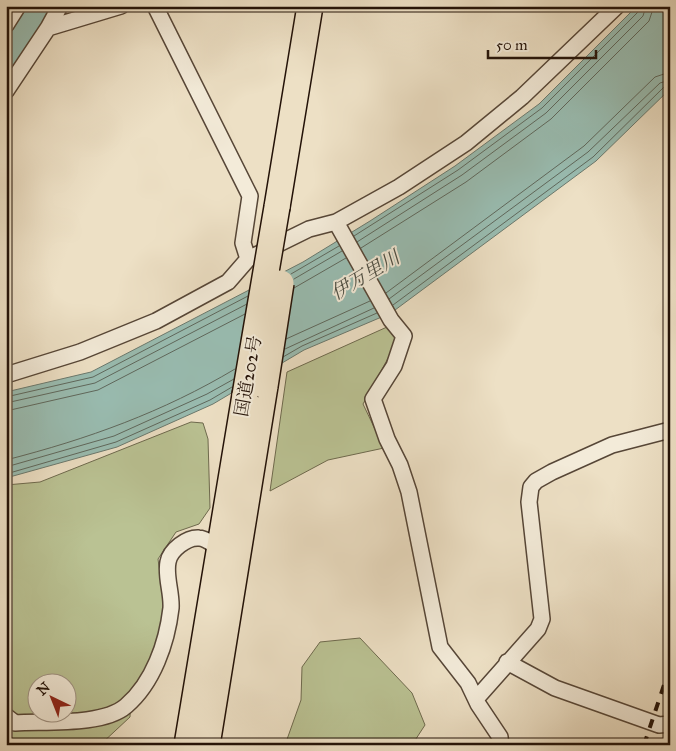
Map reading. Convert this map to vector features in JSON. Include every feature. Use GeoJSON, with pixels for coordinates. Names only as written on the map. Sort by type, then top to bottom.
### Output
{"type":"FeatureCollection","features":[{"type":"Feature","properties":{"kind":"highway","name":"国道202号"},"geometry":{"type":"LineString","coordinates":[[286,204],[310,6]]}},
{"type":"Feature","properties":{"kind":"highway","name":"国道202号"},"geometry":{"type":"LineString","coordinates":[[207,745],[255,391],[286,204],[327,6]]}},
{"type":"Feature","properties":{"kind":"highway","name":"国道202号"},"geometry":{"type":"LineString","coordinates":[[187,745],[220,548],[255,391]]}},
{"type":"Feature","properties":{"kind":"street"},"geometry":{"type":"LineString","coordinates":[[6,25],[18,6]]}},
{"type":"Feature","properties":{"kind":"street"},"geometry":{"type":"LineString","coordinates":[[6,92],[48,28],[60,6]]}},
{"type":"Feature","properties":{"kind":"street"},"geometry":{"type":"LineString","coordinates":[[48,28],[121,6]]}},
{"type":"Feature","properties":{"kind":"street"},"geometry":{"type":"LineString","coordinates":[[155,6],[250,196],[243,243],[248,259]]}},
{"type":"Feature","properties":{"kind":"street"},"geometry":{"type":"LineString","coordinates":[[6,375],[80,352],[156,321],[228,282],[248,259],[309,229],[336,222],[399,187],[466,143],[522,97],[617,6]]}},
{"type":"Feature","properties":{"kind":"street"},"geometry":{"type":"LineString","coordinates":[[336,222],[391,320],[404,336],[394,366],[374,399],[387,439],[400,465],[409,492],[440,647],[468,683],[500,738],[501,745]]}},
{"type":"Feature","properties":{"kind":"street"},"geometry":{"type":"LineString","coordinates":[[476,699],[538,629],[542,619],[528,502],[531,488],[536,481],[612,445],[670,430]]}},
{"type":"Feature","properties":{"kind":"street"},"geometry":{"type":"LineString","coordinates":[[6,716],[15,723],[105,718],[125,707],[145,686],[160,656],[171,607],[168,562],[174,551],[187,540],[200,538],[220,548]]}},
{"type":"Feature","properties":{"kind":"street"},"geometry":{"type":"LineString","coordinates":[[507,662],[555,688],[659,725],[670,724]]}},
{"type":"Feature","properties":{"kind":"green space"},"geometry":{"type":"Polygon","coordinates":[[[387,327],[398,340],[363,404],[384,448],[328,460],[270,491],[287,372],[387,327]]]}},
{"type":"Feature","properties":{"kind":"green space"},"geometry":{"type":"Polygon","coordinates":[[[191,422],[203,423],[208,439],[210,508],[199,524],[176,532],[158,559],[165,612],[151,663],[131,691],[130,717],[100,745],[18,745],[6,736],[6,485],[40,482],[191,422]]]}},
{"type":"Feature","properties":{"kind":"green space"},"geometry":{"type":"Polygon","coordinates":[[[360,638],[412,693],[425,725],[412,745],[285,745],[301,700],[302,667],[320,642],[360,638]]]}},
{"type":"Feature","properties":{"kind":"water","name":"伊万里川"},"geometry":{"type":"Polygon","coordinates":[[[637,6],[670,6],[670,89],[596,161],[391,313],[304,350],[213,404],[117,447],[6,478],[6,392],[91,372],[303,262],[455,166],[539,104],[637,6]]]}},
{"type":"Feature","properties":{"kind":"waterway"},"geometry":{"type":"LineString","coordinates":[[6,56],[38,6]]}},
{"type":"Feature","properties":{"kind":"railway"},"geometry":{"type":"LineString","coordinates":[[644,745],[670,667]]}}]}
